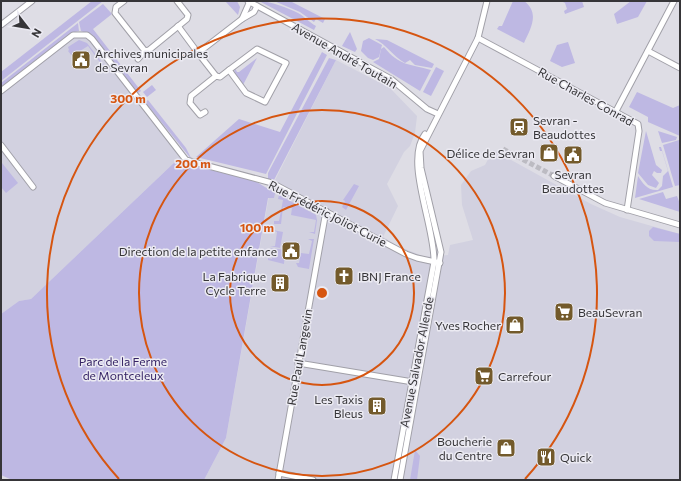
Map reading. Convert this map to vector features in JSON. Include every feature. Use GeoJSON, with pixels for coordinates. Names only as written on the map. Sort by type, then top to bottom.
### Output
{"type":"FeatureCollection","features":[{"type":"Feature","properties":{"kind":"street"},"geometry":{"type":"LineString","coordinates":[[1,25],[32,1]]}},
{"type":"Feature","properties":{"kind":"street"},"geometry":{"type":"LineString","coordinates":[[124,1],[116,7],[115,13],[144,51]]}},
{"type":"Feature","properties":{"kind":"street"},"geometry":{"type":"LineString","coordinates":[[138,59],[144,51],[149,50],[188,16],[177,1]]}},
{"type":"Feature","properties":{"kind":"street"},"geometry":{"type":"LineString","coordinates":[[242,19],[249,1]]}},
{"type":"Feature","properties":{"kind":"street","name":"Avenue André Toutain"},"geometry":{"type":"LineString","coordinates":[[249,1],[391,79],[427,109],[438,114]]}},
{"type":"Feature","properties":{"kind":"street","name":"Avenue Salvador Allende"},"geometry":{"type":"LineString","coordinates":[[400,480],[418,383],[437,263],[417,166],[418,148],[421,139],[430,129],[478,38],[487,1]]}},
{"type":"Feature","properties":{"kind":"street"},"geometry":{"type":"LineString","coordinates":[[616,111],[674,1]]}},
{"type":"Feature","properties":{"kind":"street"},"geometry":{"type":"LineString","coordinates":[[198,53],[242,19],[254,12],[257,6]]}},
{"type":"Feature","properties":{"kind":"street"},"geometry":{"type":"LineString","coordinates":[[178,26],[216,76]]}},
{"type":"Feature","properties":{"kind":"street","name":"Rue Frédéric Joliot Curie"},"geometry":{"type":"LineString","coordinates":[[1,91],[73,35],[86,35],[92,39],[186,160],[272,183],[406,254],[437,263]]}},
{"type":"Feature","properties":{"kind":"street","name":"Rue Charles Conrad"},"geometry":{"type":"LineString","coordinates":[[478,38],[636,123],[639,128],[627,210]]}},
{"type":"Feature","properties":{"kind":"street"},"geometry":{"type":"LineString","coordinates":[[200,115],[190,103],[189,98],[216,76],[220,76],[257,49],[286,63],[265,102],[246,93],[229,70]]}},
{"type":"Feature","properties":{"kind":"street"},"geometry":{"type":"LineString","coordinates":[[648,52],[680,68]]}},
{"type":"Feature","properties":{"kind":"street"},"geometry":{"type":"LineString","coordinates":[[1,145],[33,187]]}},
{"type":"Feature","properties":{"kind":"street"},"geometry":{"type":"LineString","coordinates":[[554,176],[605,203],[680,225]]}},
{"type":"Feature","properties":{"kind":"street","name":"Rue Paul Langevin"},"geometry":{"type":"LineString","coordinates":[[278,480],[326,211]]}},
{"type":"Feature","properties":{"kind":"street","name":"Avenue Salvador Allende"},"geometry":{"type":"LineString","coordinates":[[394,480],[412,382],[437,263]]}},
{"type":"Feature","properties":{"kind":"street"},"geometry":{"type":"LineString","coordinates":[[298,363],[418,383]]}},
{"type":"Feature","properties":{"kind":"street"},"geometry":{"type":"LineString","coordinates":[[279,474],[313,480]]}},
{"type":"Feature","properties":{"kind":"shaded area"},"geometry":{"type":"Polygon","coordinates":[[[73,35],[87,35],[182,155],[31,299],[19,301],[1,314],[1,91],[73,35]]]}},
{"type":"Feature","properties":{"kind":"shaded area"},"geometry":{"type":"Polygon","coordinates":[[[336,60],[390,88],[417,116],[415,133],[410,146],[404,152],[387,184],[398,206],[383,237],[398,246],[425,257],[448,255],[450,245],[473,240],[462,205],[461,185],[471,171],[485,165],[493,150],[591,204],[620,217],[680,234],[680,480],[204,480],[226,438],[270,190],[336,60]]]}},
{"type":"Feature","properties":{"kind":"green space"},"geometry":{"type":"Polygon","coordinates":[[[92,1],[103,1],[1,81],[1,72],[92,1]]]}},
{"type":"Feature","properties":{"kind":"green space"},"geometry":{"type":"Polygon","coordinates":[[[225,1],[237,1],[240,7],[238,15],[225,1]]]}},
{"type":"Feature","properties":{"kind":"green space"},"geometry":{"type":"Polygon","coordinates":[[[259,1],[274,3],[294,11],[316,26],[314,30],[259,1]]]}},
{"type":"Feature","properties":{"kind":"green space"},"geometry":{"type":"Polygon","coordinates":[[[274,1],[290,1],[325,19],[323,23],[316,19],[314,22],[300,12],[274,1]]]}},
{"type":"Feature","properties":{"kind":"green space"},"geometry":{"type":"Polygon","coordinates":[[[513,1],[524,1],[532,11],[533,21],[524,43],[497,29],[499,26],[502,26],[513,1]]]}},
{"type":"Feature","properties":{"kind":"green space"},"geometry":{"type":"Polygon","coordinates":[[[561,1],[582,1],[584,7],[565,14],[564,11],[567,9],[565,3],[561,1]]]}},
{"type":"Feature","properties":{"kind":"green space"},"geometry":{"type":"Polygon","coordinates":[[[631,1],[647,1],[638,17],[617,24],[614,14],[631,1]]]}},
{"type":"Feature","properties":{"kind":"green space"},"geometry":{"type":"Polygon","coordinates":[[[103,4],[112,14],[93,29],[141,91],[138,93],[93,36],[81,31],[79,22],[103,4]]]}},
{"type":"Feature","properties":{"kind":"green space"},"geometry":{"type":"Polygon","coordinates":[[[78,23],[79,31],[71,33],[1,87],[1,83],[78,23]]]}},
{"type":"Feature","properties":{"kind":"green space"},"geometry":{"type":"Polygon","coordinates":[[[350,32],[357,49],[355,52],[342,46],[350,32]]]}},
{"type":"Feature","properties":{"kind":"green space"},"geometry":{"type":"Polygon","coordinates":[[[369,38],[382,45],[379,57],[373,60],[368,58],[361,51],[363,41],[369,38]]]}},
{"type":"Feature","properties":{"kind":"green space"},"geometry":{"type":"Polygon","coordinates":[[[375,39],[387,40],[434,64],[432,68],[415,65],[410,60],[405,63],[375,39]]]}},
{"type":"Feature","properties":{"kind":"green space"},"geometry":{"type":"Polygon","coordinates":[[[79,40],[87,43],[107,69],[105,69],[88,46],[72,56],[68,51],[68,47],[79,40]]]}},
{"type":"Feature","properties":{"kind":"green space"},"geometry":{"type":"Polygon","coordinates":[[[568,42],[575,63],[562,67],[550,61],[557,45],[568,42]]]}},
{"type":"Feature","properties":{"kind":"green space"},"geometry":{"type":"Polygon","coordinates":[[[384,47],[389,53],[400,61],[431,70],[420,91],[373,62],[379,59],[381,49],[384,47]]]}},
{"type":"Feature","properties":{"kind":"green space"},"geometry":{"type":"Polygon","coordinates":[[[322,52],[327,55],[266,174],[196,157],[239,119],[280,132],[322,52]]]}},
{"type":"Feature","properties":{"kind":"green space"},"geometry":{"type":"Polygon","coordinates":[[[257,58],[243,85],[234,73],[235,68],[237,72],[239,72],[257,58]]]}},
{"type":"Feature","properties":{"kind":"green space"},"geometry":{"type":"Polygon","coordinates":[[[329,58],[336,60],[274,180],[268,179],[268,173],[329,58]]]}},
{"type":"Feature","properties":{"kind":"green space"},"geometry":{"type":"Polygon","coordinates":[[[436,67],[444,71],[431,96],[423,92],[436,67]]]}},
{"type":"Feature","properties":{"kind":"green space"},"geometry":{"type":"Polygon","coordinates":[[[152,85],[156,90],[147,97],[143,92],[152,85]]]}},
{"type":"Feature","properties":{"kind":"green space"},"geometry":{"type":"Polygon","coordinates":[[[637,92],[673,108],[680,105],[680,136],[648,122],[648,117],[629,107],[637,92]]]}},
{"type":"Feature","properties":{"kind":"green space"},"geometry":{"type":"Polygon","coordinates":[[[148,100],[186,148],[192,160],[145,102],[148,100]]]}},
{"type":"Feature","properties":{"kind":"green space"},"geometry":{"type":"Polygon","coordinates":[[[646,131],[656,165],[662,170],[661,173],[654,171],[652,175],[659,183],[656,188],[648,185],[638,173],[646,131]]]}},
{"type":"Feature","properties":{"kind":"green space"},"geometry":{"type":"Polygon","coordinates":[[[658,131],[677,137],[676,140],[662,143],[658,131]]]}},
{"type":"Feature","properties":{"kind":"green space"},"geometry":{"type":"Polygon","coordinates":[[[679,140],[680,185],[675,186],[663,145],[679,140]]]}},
{"type":"Feature","properties":{"kind":"green space"},"geometry":{"type":"Polygon","coordinates":[[[659,147],[661,147],[673,187],[635,198],[638,176],[644,184],[651,189],[658,190],[662,186],[663,176],[668,171],[662,151],[660,151],[659,147]]]}},
{"type":"Feature","properties":{"kind":"green space","name":"Parc de la Ferme de Montceleux"},"geometry":{"type":"Polygon","coordinates":[[[179,158],[187,164],[255,181],[275,193],[274,198],[268,198],[226,438],[204,480],[12,480],[1,475],[1,314],[19,301],[31,299],[179,158]]]}},
{"type":"Feature","properties":{"kind":"green space"},"geometry":{"type":"Polygon","coordinates":[[[2,163],[18,183],[6,193],[1,187],[2,163]]]}},
{"type":"Feature","properties":{"kind":"green space"},"geometry":{"type":"Polygon","coordinates":[[[354,184],[359,186],[346,210],[342,207],[345,201],[343,200],[354,184]]]}},
{"type":"Feature","properties":{"kind":"green space"},"geometry":{"type":"Polygon","coordinates":[[[663,192],[666,199],[677,196],[680,204],[680,212],[639,199],[663,192]]]}},
{"type":"Feature","properties":{"kind":"green space"},"geometry":{"type":"Polygon","coordinates":[[[279,195],[316,215],[317,220],[315,234],[309,232],[314,232],[316,220],[291,215],[292,208],[283,207],[281,224],[274,224],[274,221],[279,221],[283,200],[278,199],[279,195]]]}},
{"type":"Feature","properties":{"kind":"green space"},"geometry":{"type":"Polygon","coordinates":[[[653,227],[680,234],[680,242],[654,241],[649,236],[649,231],[653,227]]]}},
{"type":"Feature","properties":{"kind":"green space"},"geometry":{"type":"Polygon","coordinates":[[[273,230],[283,232],[280,248],[270,246],[275,246],[277,232],[273,230]]]}},
{"type":"Feature","properties":{"kind":"green space"},"geometry":{"type":"Polygon","coordinates":[[[308,239],[314,239],[309,269],[298,267],[296,263],[299,263],[301,253],[309,254],[312,241],[308,239]]]}},
{"type":"Feature","properties":{"kind":"green space"},"geometry":{"type":"Polygon","coordinates":[[[270,248],[285,250],[284,264],[268,260],[268,258],[272,259],[274,250],[270,248]]]}},
{"type":"Feature","properties":{"kind":"green space"},"geometry":{"type":"Polygon","coordinates":[[[415,450],[420,456],[417,480],[410,480],[415,450]]]}},
{"type":"Feature","properties":{"kind":"tunnel"},"geometry":{"type":"LineString","coordinates":[[503,149],[554,176]]}},
{"type":"Feature","properties":{"kind":"place","name":"Archives municipales de Sevran"},"geometry":{"type":"Point","coordinates":[81,60]}},
{"type":"Feature","properties":{"kind":"place","name":"Sevran - Beaudottes"},"geometry":{"type":"Point","coordinates":[519,127]}},
{"type":"Feature","properties":{"kind":"place","name":"Délice de Sevran"},"geometry":{"type":"Point","coordinates":[549,153]}},
{"type":"Feature","properties":{"kind":"place","name":"Sevran Beaudottes"},"geometry":{"type":"Point","coordinates":[573,155]}},
{"type":"Feature","properties":{"kind":"place","name":"Direction de la petite enfance"},"geometry":{"type":"Point","coordinates":[291,251]}},
{"type":"Feature","properties":{"kind":"place","name":"IBNJ France"},"geometry":{"type":"Point","coordinates":[344,276]}},
{"type":"Feature","properties":{"kind":"place","name":"La Fabrique Cycle Terre"},"geometry":{"type":"Point","coordinates":[280,283]}},
{"type":"Feature","properties":{"kind":"place","name":"BeauSevran"},"geometry":{"type":"Point","coordinates":[564,312]}},
{"type":"Feature","properties":{"kind":"place","name":"Yves Rocher"},"geometry":{"type":"Point","coordinates":[515,325]}},
{"type":"Feature","properties":{"kind":"place","name":"Carrefour"},"geometry":{"type":"Point","coordinates":[484,376]}},
{"type":"Feature","properties":{"kind":"place","name":"Les Taxis Bleus"},"geometry":{"type":"Point","coordinates":[377,406]}},
{"type":"Feature","properties":{"kind":"place","name":"Boucherie du Centre"},"geometry":{"type":"Point","coordinates":[506,448]}},
{"type":"Feature","properties":{"kind":"place","name":"Quick"},"geometry":{"type":"Point","coordinates":[546,457]}}]}
